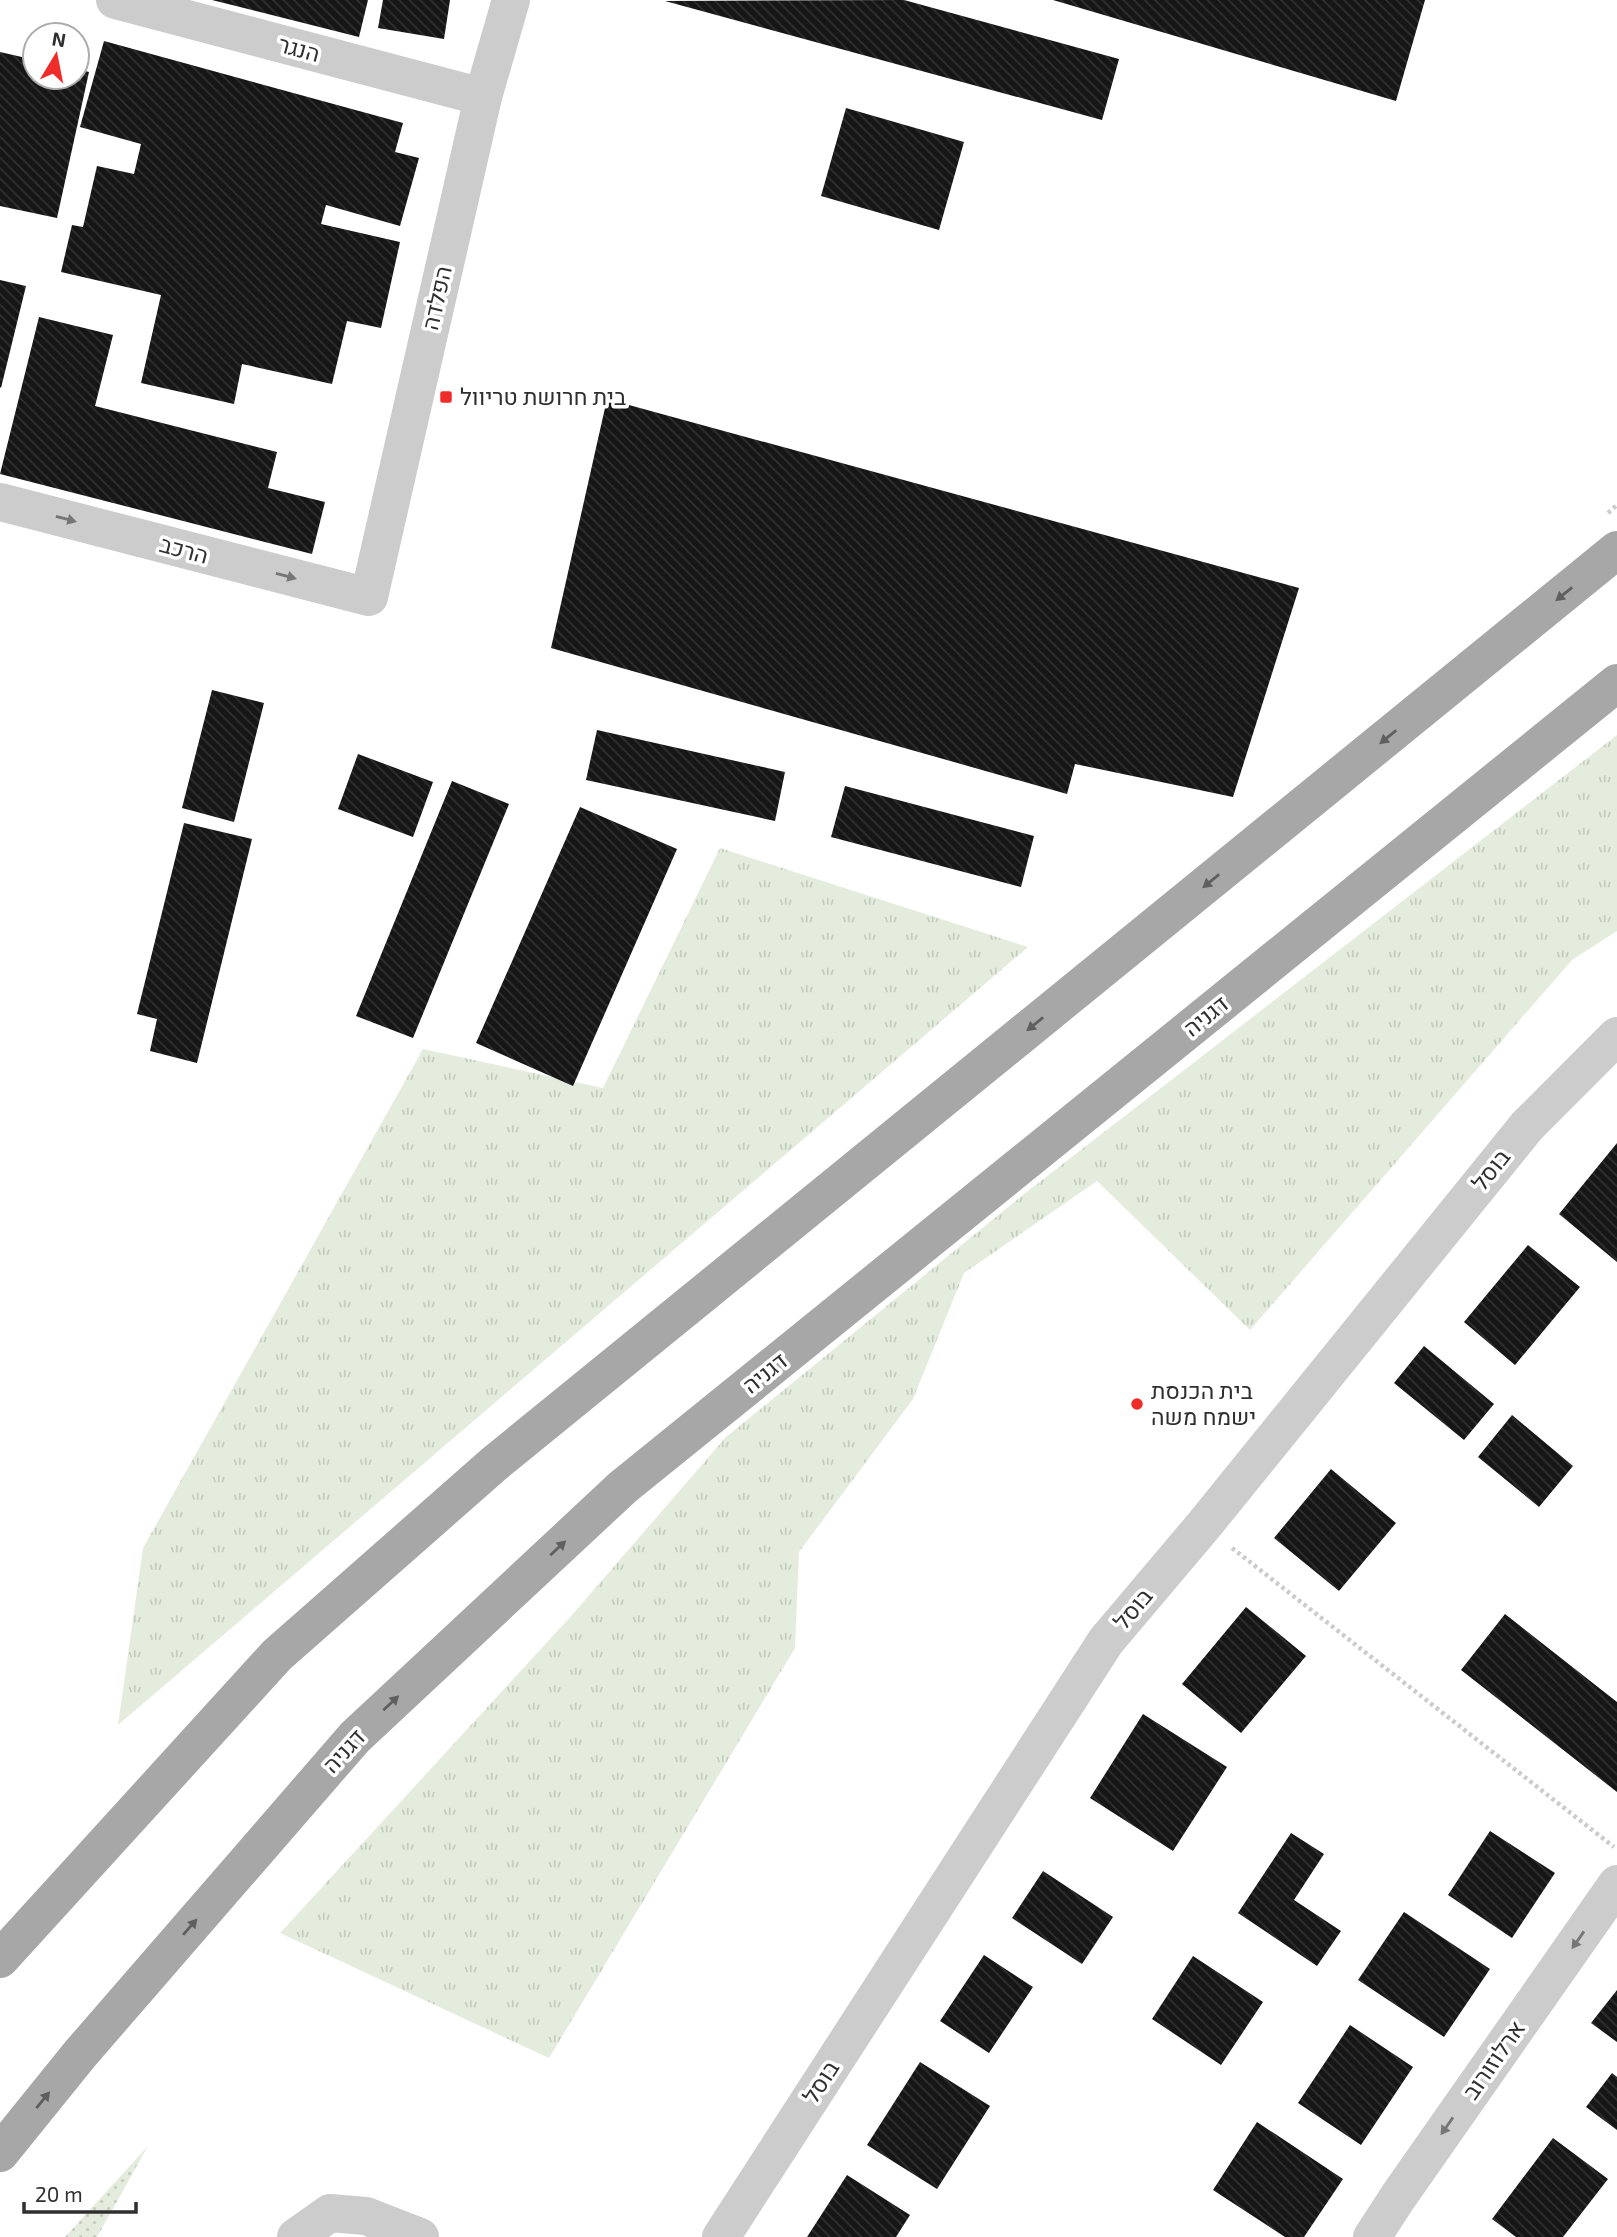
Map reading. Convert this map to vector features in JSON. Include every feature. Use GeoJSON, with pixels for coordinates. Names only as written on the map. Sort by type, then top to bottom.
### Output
{"type":"FeatureCollection","features":[{"type":"Feature","properties":{"kind":"main road"},"geometry":{"type":"LineString","coordinates":[[0,1959],[277,1655],[494,1464],[1617,551]]}},
{"type":"Feature","properties":{"kind":"main road","name":"דגניה"},"geometry":{"type":"LineString","coordinates":[[0,2153],[80,2053],[355,1737],[623,1487],[1617,683]]}},
{"type":"Feature","properties":{"kind":"street","name":"הנגר"},"geometry":{"type":"LineString","coordinates":[[115,0],[483,97]]}},
{"type":"Feature","properties":{"kind":"street","name":"הפלדה"},"geometry":{"type":"LineString","coordinates":[[369,597],[483,97],[511,0]]}},
{"type":"Feature","properties":{"kind":"street","name":"הרכב"},"geometry":{"type":"LineString","coordinates":[[0,502],[369,597]]}},
{"type":"Feature","properties":{"kind":"street","name":"בוסל"},"geometry":{"type":"LineString","coordinates":[[721,2237],[1106,1641],[1204,1525],[1527,1126],[1617,1036]]}},
{"type":"Feature","properties":{"kind":"street","name":"ארלוזורוב"},"geometry":{"type":"LineString","coordinates":[[1372,2237],[1617,1884]]}},
{"type":"Feature","properties":{"kind":"street"},"geometry":{"type":"LineString","coordinates":[[296,2237],[330,2213],[366,2216],[420,2237]]}},
{"type":"Feature","properties":{"kind":"path"},"geometry":{"type":"LineString","coordinates":[[1204,1525],[1617,1850]]}},
{"type":"Feature","properties":{"kind":"green space"},"geometry":{"type":"Polygon","coordinates":[[[1617,735],[1617,931],[1572,960],[1250,1330],[1097,1181],[964,1273],[913,1399],[799,1552],[795,1648],[549,2058],[280,1933],[572,1615],[726,1437],[1024,1194],[1617,735]]]}},
{"type":"Feature","properties":{"kind":"green space"},"geometry":{"type":"Polygon","coordinates":[[[720,848],[1028,947],[118,1725],[143,1548],[423,1049],[603,1088],[720,848]]]}},
{"type":"Feature","properties":{"kind":"green space"},"geometry":{"type":"Polygon","coordinates":[[[148,2146],[97,2237],[65,2237],[148,2146]]]}},
{"type":"Feature","properties":{"kind":"building"},"geometry":{"type":"Polygon","coordinates":[[[212,0],[368,0],[359,37],[212,0]]]}},
{"type":"Feature","properties":{"kind":"building"},"geometry":{"type":"Polygon","coordinates":[[[383,0],[450,0],[444,39],[378,28],[383,0]]]}},
{"type":"Feature","properties":{"kind":"building"},"geometry":{"type":"Polygon","coordinates":[[[904,0],[1119,59],[1102,120],[665,1],[904,0]]]}},
{"type":"Feature","properties":{"kind":"building"},"geometry":{"type":"Polygon","coordinates":[[[1053,0],[1425,0],[1396,101],[1053,0]]]}},
{"type":"Feature","properties":{"kind":"building"},"geometry":{"type":"Polygon","coordinates":[[[104,41],[403,123],[395,152],[419,158],[400,226],[326,205],[321,224],[400,242],[381,328],[347,321],[332,384],[242,364],[234,404],[141,383],[161,295],[61,272],[72,225],[83,227],[97,166],[134,174],[141,144],[80,127],[104,41]]]}},
{"type":"Feature","properties":{"kind":"building"},"geometry":{"type":"Polygon","coordinates":[[[0,52],[21,57],[21,91],[85,91],[57,218],[0,206],[0,52]]]}},
{"type":"Feature","properties":{"kind":"building"},"geometry":{"type":"Polygon","coordinates":[[[846,108],[964,142],[939,230],[821,196],[846,108]]]}},
{"type":"Feature","properties":{"kind":"building"},"geometry":{"type":"Polygon","coordinates":[[[0,280],[26,286],[1,388],[0,387],[0,280]]]}},
{"type":"Feature","properties":{"kind":"building"},"geometry":{"type":"Polygon","coordinates":[[[39,317],[113,335],[95,406],[277,452],[268,488],[325,502],[312,554],[0,474],[39,317]]]}},
{"type":"Feature","properties":{"kind":"building"},"geometry":{"type":"Polygon","coordinates":[[[607,399],[1299,588],[1233,797],[1075,764],[1067,794],[551,648],[607,399]]]}},
{"type":"Feature","properties":{"kind":"building"},"geometry":{"type":"Polygon","coordinates":[[[212,690],[264,703],[234,822],[182,808],[212,690]]]}},
{"type":"Feature","properties":{"kind":"building"},"geometry":{"type":"Polygon","coordinates":[[[597,730],[785,772],[775,821],[586,780],[597,730]]]}},
{"type":"Feature","properties":{"kind":"building"},"geometry":{"type":"Polygon","coordinates":[[[358,754],[433,782],[413,837],[338,809],[358,754]]]}},
{"type":"Feature","properties":{"kind":"building"},"geometry":{"type":"Polygon","coordinates":[[[452,781],[509,804],[413,1038],[356,1016],[452,781]]]}},
{"type":"Feature","properties":{"kind":"building"},"geometry":{"type":"Polygon","coordinates":[[[845,786],[1034,836],[1021,887],[831,837],[845,786]]]}},
{"type":"Feature","properties":{"kind":"building"},"geometry":{"type":"Polygon","coordinates":[[[580,807],[677,849],[573,1086],[476,1043],[580,807]]]}},
{"type":"Feature","properties":{"kind":"building"},"geometry":{"type":"Polygon","coordinates":[[[184,823],[252,839],[197,1063],[150,1051],[157,1019],[137,1014],[184,823]]]}},
{"type":"Feature","properties":{"kind":"building"},"geometry":{"type":"Polygon","coordinates":[[[1617,1143],[1617,1262],[1559,1214],[1617,1143]]]}},
{"type":"Feature","properties":{"kind":"building"},"geometry":{"type":"Polygon","coordinates":[[[1528,1245],[1580,1287],[1515,1365],[1464,1322],[1528,1245]]]}},
{"type":"Feature","properties":{"kind":"building"},"geometry":{"type":"Polygon","coordinates":[[[1424,1346],[1494,1404],[1464,1440],[1394,1383],[1424,1346]]]}},
{"type":"Feature","properties":{"kind":"building"},"geometry":{"type":"Polygon","coordinates":[[[1512,1415],[1573,1466],[1539,1507],[1478,1457],[1512,1415]]]}},
{"type":"Feature","properties":{"kind":"building"},"geometry":{"type":"Polygon","coordinates":[[[1331,1469],[1396,1523],[1339,1591],[1274,1538],[1331,1469]]]}},
{"type":"Feature","properties":{"kind":"building"},"geometry":{"type":"Polygon","coordinates":[[[1246,1607],[1306,1656],[1241,1733],[1182,1684],[1246,1607]]]}},
{"type":"Feature","properties":{"kind":"building"},"geometry":{"type":"Polygon","coordinates":[[[1505,1614],[1617,1702],[1617,1792],[1461,1670],[1505,1614]]]}},
{"type":"Feature","properties":{"kind":"building"},"geometry":{"type":"Polygon","coordinates":[[[1143,1714],[1227,1767],[1173,1851],[1090,1798],[1143,1714]]]}},
{"type":"Feature","properties":{"kind":"building"},"geometry":{"type":"Polygon","coordinates":[[[1490,1831],[1555,1873],[1512,1938],[1448,1895],[1490,1831]]]}},
{"type":"Feature","properties":{"kind":"building"},"geometry":{"type":"Polygon","coordinates":[[[1291,1833],[1324,1854],[1294,1900],[1341,1931],[1317,1966],[1238,1913],[1291,1833]]]}},
{"type":"Feature","properties":{"kind":"building"},"geometry":{"type":"Polygon","coordinates":[[[1043,1871],[1113,1917],[1082,1964],[1012,1918],[1043,1871]]]}},
{"type":"Feature","properties":{"kind":"building"},"geometry":{"type":"Polygon","coordinates":[[[1404,1912],[1490,1969],[1444,2037],[1358,1980],[1404,1912]]]}},
{"type":"Feature","properties":{"kind":"building"},"geometry":{"type":"Polygon","coordinates":[[[984,1955],[1033,1987],[989,2053],[940,2021],[984,1955]]]}},
{"type":"Feature","properties":{"kind":"building"},"geometry":{"type":"Polygon","coordinates":[[[1193,1956],[1263,2002],[1221,2065],[1152,2019],[1193,1956]]]}},
{"type":"Feature","properties":{"kind":"building"},"geometry":{"type":"Polygon","coordinates":[[[1617,1990],[1617,2042],[1591,2023],[1617,1990]]]}},
{"type":"Feature","properties":{"kind":"building"},"geometry":{"type":"Polygon","coordinates":[[[1350,2025],[1413,2067],[1361,2145],[1298,2103],[1350,2025]]]}},
{"type":"Feature","properties":{"kind":"building"},"geometry":{"type":"Polygon","coordinates":[[[920,2062],[990,2106],[937,2189],[867,2145],[920,2062]]]}},
{"type":"Feature","properties":{"kind":"building"},"geometry":{"type":"Polygon","coordinates":[[[1612,2073],[1617,2077],[1617,2130],[1586,2107],[1612,2073]]]}},
{"type":"Feature","properties":{"kind":"building"},"geometry":{"type":"Polygon","coordinates":[[[1257,2122],[1343,2179],[1304,2237],[1285,2237],[1213,2190],[1257,2122]]]}},
{"type":"Feature","properties":{"kind":"building"},"geometry":{"type":"Polygon","coordinates":[[[1553,2138],[1608,2179],[1563,2237],[1516,2237],[1492,2219],[1553,2138]]]}},
{"type":"Feature","properties":{"kind":"building"},"geometry":{"type":"Polygon","coordinates":[[[847,2175],[910,2215],[896,2237],[807,2237],[847,2175]]]}},
{"type":"Feature","properties":{"kind":"place","name":"בית חרושת טריוול"},"geometry":{"type":"Point","coordinates":[446,397]}},
{"type":"Feature","properties":{"kind":"place","name":"בית הכנסת ישמח משה"},"geometry":{"type":"Point","coordinates":[1137,1404]}}]}
